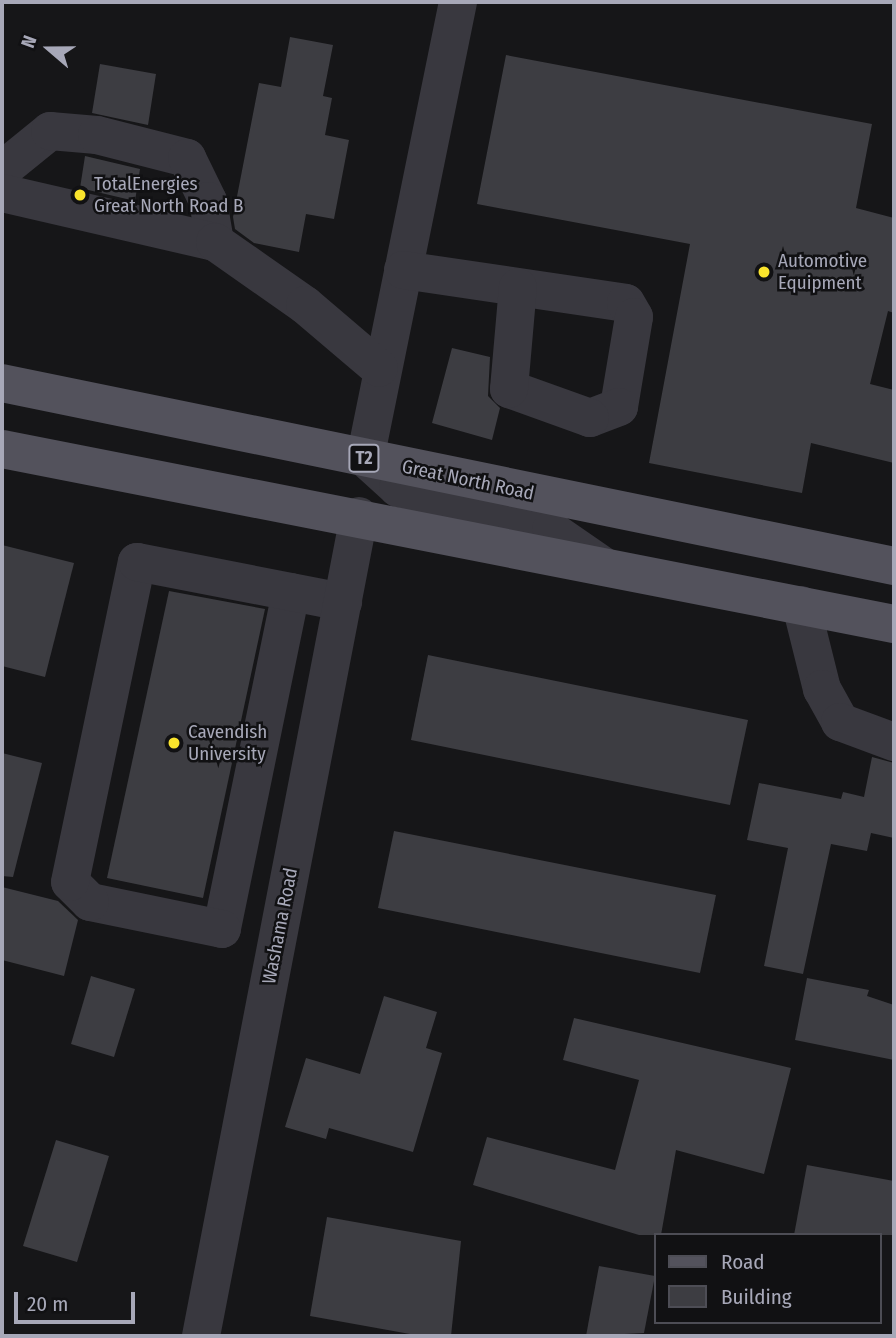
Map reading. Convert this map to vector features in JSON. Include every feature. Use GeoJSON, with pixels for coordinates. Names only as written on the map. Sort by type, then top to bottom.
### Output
{"type":"FeatureCollection","features":[{"type":"Feature","properties":{"kind":"main road","name":"Great North Road"},"geometry":{"type":"LineString","coordinates":[[2,383],[894,566]]}},
{"type":"Feature","properties":{"kind":"main road"},"geometry":{"type":"LineString","coordinates":[[2,449],[359,516],[894,624]]}},
{"type":"Feature","properties":{"kind":"street"},"geometry":{"type":"LineString","coordinates":[[458,2],[403,270],[379,368],[365,458],[398,488],[551,530],[602,565]]}},
{"type":"Feature","properties":{"kind":"street"},"geometry":{"type":"LineString","coordinates":[[2,170],[50,131],[97,135],[187,158],[208,201],[215,242]]}},
{"type":"Feature","properties":{"kind":"street"},"geometry":{"type":"LineString","coordinates":[[2,193],[215,242],[304,305],[379,368]]}},
{"type":"Feature","properties":{"kind":"street"},"geometry":{"type":"LineString","coordinates":[[403,270],[518,287]]}},
{"type":"Feature","properties":{"kind":"street","name":"Washama Road"},"geometry":{"type":"LineString","coordinates":[[201,1336],[359,516]]}},
{"type":"Feature","properties":{"kind":"street"},"geometry":{"type":"LineString","coordinates":[[290,592],[222,929],[90,902],[70,882],[137,562],[343,602]]}},
{"type":"Feature","properties":{"kind":"street"},"geometry":{"type":"LineString","coordinates":[[801,605],[821,689],[840,722],[894,742]]}},
{"type":"Feature","properties":{"kind":"building"},"geometry":{"type":"Polygon","coordinates":[[[290,37],[333,45],[323,96],[332,98],[325,135],[349,140],[334,219],[306,214],[299,252],[254,243],[235,229],[233,217],[259,83],[281,87],[290,37]]]}},
{"type":"Feature","properties":{"kind":"building","name":"Automotive Equipment"},"geometry":{"type":"Polygon","coordinates":[[[506,55],[872,124],[856,208],[894,218],[894,313],[888,311],[870,384],[894,390],[894,463],[811,443],[802,493],[649,463],[690,244],[477,204],[506,55]]]}},
{"type":"Feature","properties":{"kind":"building"},"geometry":{"type":"Polygon","coordinates":[[[100,64],[156,74],[148,125],[92,113],[100,64]]]}},
{"type":"Feature","properties":{"kind":"building"},"geometry":{"type":"Polygon","coordinates":[[[85,156],[140,169],[135,201],[80,188],[85,156]]]}},
{"type":"Feature","properties":{"kind":"building"},"geometry":{"type":"Polygon","coordinates":[[[452,348],[490,357],[488,396],[500,408],[492,440],[432,423],[452,348]]]}},
{"type":"Feature","properties":{"kind":"building"},"geometry":{"type":"Polygon","coordinates":[[[2,545],[74,563],[45,677],[2,666],[2,545]]]}},
{"type":"Feature","properties":{"kind":"building"},"geometry":{"type":"Polygon","coordinates":[[[169,591],[265,609],[203,898],[107,878],[169,591]]]}},
{"type":"Feature","properties":{"kind":"building"},"geometry":{"type":"Polygon","coordinates":[[[428,655],[748,720],[730,805],[411,740],[428,655]]]}},
{"type":"Feature","properties":{"kind":"building"},"geometry":{"type":"Polygon","coordinates":[[[2,753],[42,763],[13,877],[2,876],[2,753]]]}},
{"type":"Feature","properties":{"kind":"building"},"geometry":{"type":"Polygon","coordinates":[[[872,757],[894,763],[894,838],[871,833],[867,851],[831,844],[803,974],[764,966],[788,848],[747,840],[759,783],[841,799],[843,792],[864,797],[872,757]]]}},
{"type":"Feature","properties":{"kind":"building"},"geometry":{"type":"Polygon","coordinates":[[[394,831],[716,895],[700,973],[378,908],[394,831]]]}},
{"type":"Feature","properties":{"kind":"building"},"geometry":{"type":"Polygon","coordinates":[[[2,887],[58,901],[78,920],[64,976],[2,960],[2,887]]]}},
{"type":"Feature","properties":{"kind":"building"},"geometry":{"type":"Polygon","coordinates":[[[91,976],[135,989],[114,1057],[71,1044],[91,976]]]}},
{"type":"Feature","properties":{"kind":"building"},"geometry":{"type":"Polygon","coordinates":[[[807,978],[869,990],[867,996],[894,1005],[894,1060],[795,1040],[807,978]]]}},
{"type":"Feature","properties":{"kind":"building"},"geometry":{"type":"Polygon","coordinates":[[[384,996],[437,1012],[426,1048],[442,1053],[413,1152],[329,1128],[326,1139],[285,1127],[306,1058],[360,1074],[384,996]]]}},
{"type":"Feature","properties":{"kind":"building"},"geometry":{"type":"Polygon","coordinates":[[[574,1018],[791,1068],[764,1174],[676,1150],[661,1233],[654,1235],[639,1235],[473,1185],[487,1137],[615,1170],[639,1080],[563,1060],[574,1018]]]}},
{"type":"Feature","properties":{"kind":"building"},"geometry":{"type":"Polygon","coordinates":[[[56,1140],[109,1156],[77,1262],[23,1246],[56,1140]]]}},
{"type":"Feature","properties":{"kind":"building"},"geometry":{"type":"Polygon","coordinates":[[[807,1165],[894,1181],[894,1235],[794,1233],[807,1165]]]}},
{"type":"Feature","properties":{"kind":"building"},"geometry":{"type":"Polygon","coordinates":[[[327,1217],[461,1241],[451,1336],[421,1336],[310,1316],[327,1217]]]}},
{"type":"Feature","properties":{"kind":"building"},"geometry":{"type":"Polygon","coordinates":[[[599,1266],[654,1276],[644,1333],[586,1336],[599,1266]]]}},
{"type":"Feature","properties":{"kind":"place","name":"TotalEnergies Great North Road B"},"geometry":{"type":"Point","coordinates":[80,195]}},
{"type":"Feature","properties":{"kind":"place","name":"Automotive Equipment"},"geometry":{"type":"Point","coordinates":[764,272]}},
{"type":"Feature","properties":{"kind":"place","name":"Cavendish University"},"geometry":{"type":"Point","coordinates":[174,743]}}]}
